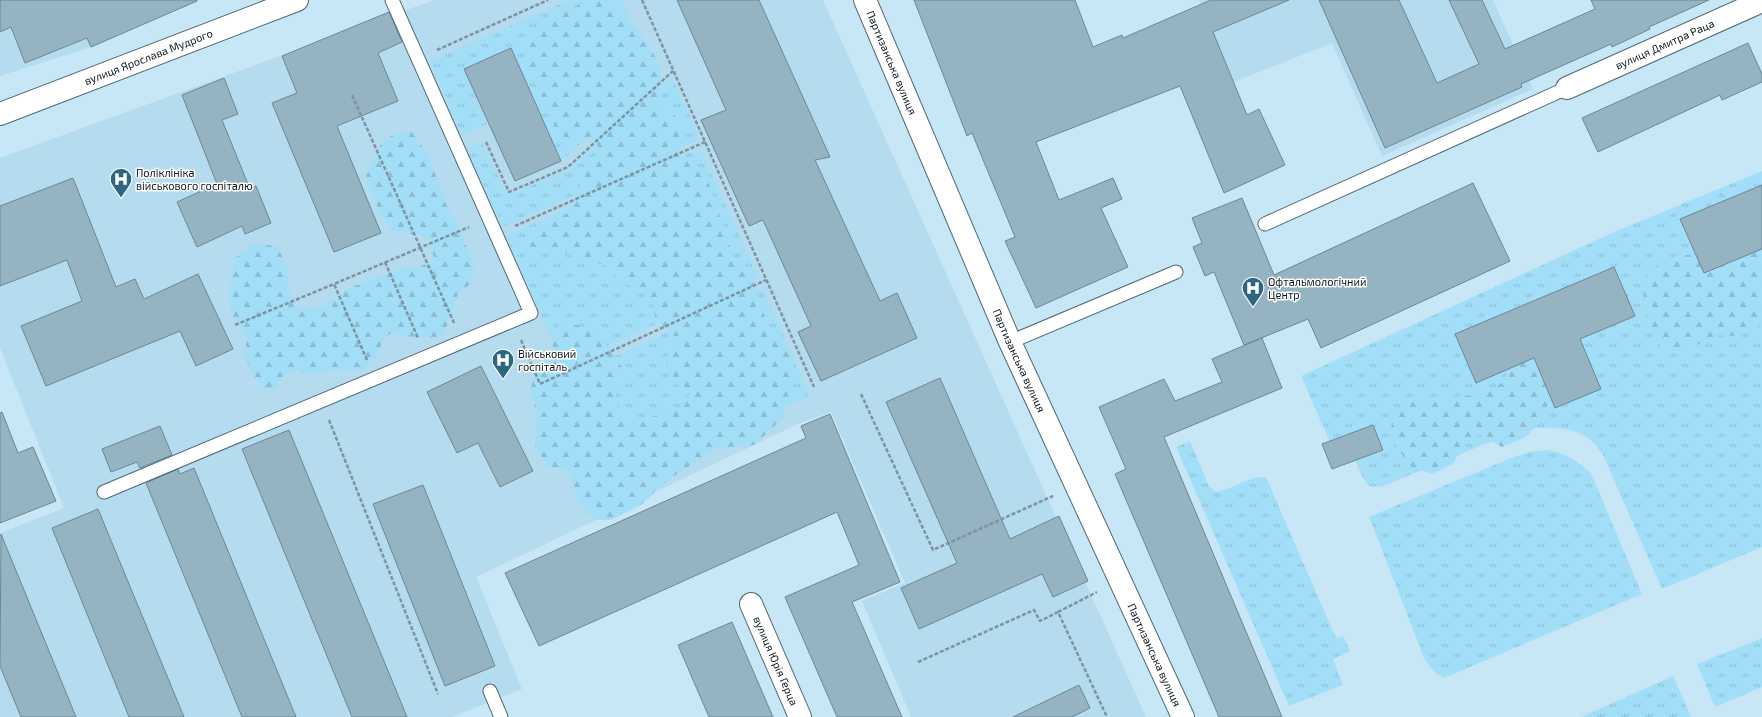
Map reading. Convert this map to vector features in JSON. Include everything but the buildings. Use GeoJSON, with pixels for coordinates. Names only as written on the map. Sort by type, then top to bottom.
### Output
{"type":"FeatureCollection","features":[{"type":"Feature","properties":{"kind":"street","name":"вулиця Ярослава Мудрого"},"geometry":{"type":"LineString","coordinates":[[0,114],[297,0]]}},
{"type":"Feature","properties":{"kind":"street","name":"Партизанська вулиця"},"geometry":{"type":"LineString","coordinates":[[865,0],[1010,342],[1183,717]]}},
{"type":"Feature","properties":{"kind":"street","name":"вулиця Дмитра Раца"},"geometry":{"type":"LineString","coordinates":[[1567,88],[1762,1]]}},
{"type":"Feature","properties":{"kind":"street","name":"вулиця Юрія Герца"},"geometry":{"type":"LineString","coordinates":[[751,604],[800,717]]}},
{"type":"Feature","properties":{"kind":"lane"},"geometry":{"type":"LineString","coordinates":[[104,492],[531,313],[392,0]]}},
{"type":"Feature","properties":{"kind":"lane"},"geometry":{"type":"LineString","coordinates":[[1265,224],[1567,88]]}},
{"type":"Feature","properties":{"kind":"lane"},"geometry":{"type":"LineString","coordinates":[[1010,342],[1176,272]]}},
{"type":"Feature","properties":{"kind":"lane"},"geometry":{"type":"LineString","coordinates":[[490,691],[500,717]]}},
{"type":"Feature","properties":{"kind":"path"},"geometry":{"type":"LineString","coordinates":[[418,58],[548,0]]}},
{"type":"Feature","properties":{"kind":"path"},"geometry":{"type":"LineString","coordinates":[[642,0],[814,388]]}},
{"type":"Feature","properties":{"kind":"path"},"geometry":{"type":"LineString","coordinates":[[486,142],[509,192],[568,167],[673,71]]}},
{"type":"Feature","properties":{"kind":"path"},"geometry":{"type":"LineString","coordinates":[[352,95],[457,330]]}},
{"type":"Feature","properties":{"kind":"path"},"geometry":{"type":"LineString","coordinates":[[235,325],[471,226],[478,242],[705,142]]}},
{"type":"Feature","properties":{"kind":"path"},"geometry":{"type":"LineString","coordinates":[[385,262],[421,344]]}},
{"type":"Feature","properties":{"kind":"path"},"geometry":{"type":"LineString","coordinates":[[512,321],[540,384],[766,280]]}},
{"type":"Feature","properties":{"kind":"path"},"geometry":{"type":"LineString","coordinates":[[334,284],[370,366]]}},
{"type":"Feature","properties":{"kind":"path"},"geometry":{"type":"LineString","coordinates":[[862,394],[932,550],[1058,495]]}},
{"type":"Feature","properties":{"kind":"path"},"geometry":{"type":"LineString","coordinates":[[322,401],[438,694]]}},
{"type":"Feature","properties":{"kind":"path"},"geometry":{"type":"LineString","coordinates":[[918,662],[1034,610],[1040,621],[1100,591]]}},
{"type":"Feature","properties":{"kind":"path"},"geometry":{"type":"LineString","coordinates":[[1058,612],[1107,717]]}},
{"type":"Feature","properties":{"kind":"shaded area"},"geometry":{"type":"Polygon","coordinates":[[[0,0],[72,0],[91,47],[0,76],[0,0]]]}},
{"type":"Feature","properties":{"kind":"shaded area","name":"Військовий госпіталь"},"geometry":{"type":"Polygon","coordinates":[[[434,0],[823,0],[1146,717],[911,717],[862,601],[905,583],[831,412],[798,424],[476,577],[522,689],[452,717],[0,717],[0,533],[64,508],[0,348],[0,158],[434,0]]]}},
{"type":"Feature","properties":{"kind":"shaded area"},"geometry":{"type":"Polygon","coordinates":[[[1199,0],[1493,0],[1533,89],[1382,156],[1332,43],[1234,82],[1199,0]]]}},
{"type":"Feature","properties":{"kind":"green space"},"geometry":{"type":"Polygon","coordinates":[[[570,0],[622,0],[654,76],[561,161],[511,48],[464,69],[488,124],[462,135],[430,61],[570,0]]]}},
{"type":"Feature","properties":{"kind":"green space"},"geometry":{"type":"Polygon","coordinates":[[[593,0],[608,0],[643,36],[654,54],[660,72],[662,106],[676,117],[682,127],[683,139],[680,157],[691,160],[707,178],[733,256],[747,267],[771,333],[788,347],[793,375],[787,395],[783,418],[754,445],[718,448],[669,479],[641,505],[611,520],[596,520],[579,503],[567,468],[548,467],[535,446],[536,423],[534,401],[530,388],[540,366],[553,357],[553,340],[558,325],[569,324],[588,329],[603,342],[622,367],[616,396],[623,419],[651,417],[671,412],[686,401],[690,393],[679,386],[666,364],[669,350],[679,336],[673,336],[655,319],[654,306],[641,291],[618,280],[611,268],[598,263],[582,262],[564,252],[533,248],[522,237],[532,230],[568,213],[578,194],[581,176],[600,149],[589,136],[583,141],[569,142],[555,128],[549,110],[528,72],[525,50],[540,30],[558,14],[593,0]]]}},
{"type":"Feature","properties":{"kind":"green space"},"geometry":{"type":"Polygon","coordinates":[[[672,77],[700,139],[503,227],[466,147],[482,143],[507,195],[569,170],[672,77]]]}},
{"type":"Feature","properties":{"kind":"green space"},"geometry":{"type":"Polygon","coordinates":[[[411,131],[429,156],[445,202],[455,220],[475,268],[470,284],[458,294],[448,324],[442,336],[416,337],[391,333],[382,341],[379,354],[363,370],[325,371],[309,375],[296,370],[283,376],[275,389],[265,389],[255,377],[244,356],[247,340],[230,311],[229,287],[235,258],[253,244],[277,246],[289,271],[288,288],[298,308],[319,309],[348,289],[371,279],[406,267],[418,268],[434,259],[428,237],[392,231],[379,211],[366,176],[377,151],[385,140],[399,133],[411,131]]]}},
{"type":"Feature","properties":{"kind":"green space"},"geometry":{"type":"Polygon","coordinates":[[[700,148],[758,278],[564,366],[506,236],[700,148]]]}},
{"type":"Feature","properties":{"kind":"green space"},"geometry":{"type":"Polygon","coordinates":[[[1762,171],[1762,547],[1662,589],[1602,453],[1589,439],[1574,431],[1556,428],[1519,430],[1381,487],[1369,486],[1363,478],[1355,460],[1383,450],[1373,425],[1330,442],[1301,376],[1614,232],[1762,171]]]}},
{"type":"Feature","properties":{"kind":"green space"},"geometry":{"type":"Polygon","coordinates":[[[1762,249],[1762,324],[1738,336],[1716,335],[1682,353],[1663,349],[1649,320],[1644,296],[1644,285],[1647,275],[1653,268],[1667,263],[1676,255],[1696,255],[1704,273],[1762,249]]]}},
{"type":"Feature","properties":{"kind":"green space"},"geometry":{"type":"Polygon","coordinates":[[[763,288],[809,396],[589,503],[537,392],[763,288]]]}},
{"type":"Feature","properties":{"kind":"green space"},"geometry":{"type":"Polygon","coordinates":[[[1534,358],[1551,398],[1541,419],[1526,437],[1502,447],[1480,435],[1464,440],[1453,464],[1432,474],[1411,467],[1390,437],[1393,414],[1413,400],[1451,398],[1485,393],[1505,381],[1507,370],[1534,358]]]}},
{"type":"Feature","properties":{"kind":"green space"},"geometry":{"type":"Polygon","coordinates":[[[1190,441],[1209,486],[1216,492],[1253,478],[1266,477],[1336,638],[1343,636],[1350,651],[1333,659],[1343,685],[1289,706],[1176,447],[1190,441]]]}},
{"type":"Feature","properties":{"kind":"green space"},"geometry":{"type":"Polygon","coordinates":[[[1550,450],[1572,458],[1591,473],[1642,594],[1444,678],[1434,672],[1425,660],[1369,517],[1511,458],[1529,452],[1550,450]]]}},
{"type":"Feature","properties":{"kind":"green space"},"geometry":{"type":"Polygon","coordinates":[[[1762,638],[1762,687],[1715,707],[1697,664],[1762,638]]]}},
{"type":"Feature","properties":{"kind":"green space"},"geometry":{"type":"Polygon","coordinates":[[[1673,676],[1691,717],[1581,717],[1673,676]]]}},
{"type":"Feature","properties":{"kind":"place","name":"Поліклініка військового госпіталю"},"geometry":{"type":"Point","coordinates":[121,198]}},
{"type":"Feature","properties":{"kind":"place","name":"Офтальмологічний Центр"},"geometry":{"type":"Point","coordinates":[1253,308]}},
{"type":"Feature","properties":{"kind":"place","name":"Військовий госпіталь"},"geometry":{"type":"Point","coordinates":[503,380]}}]}
